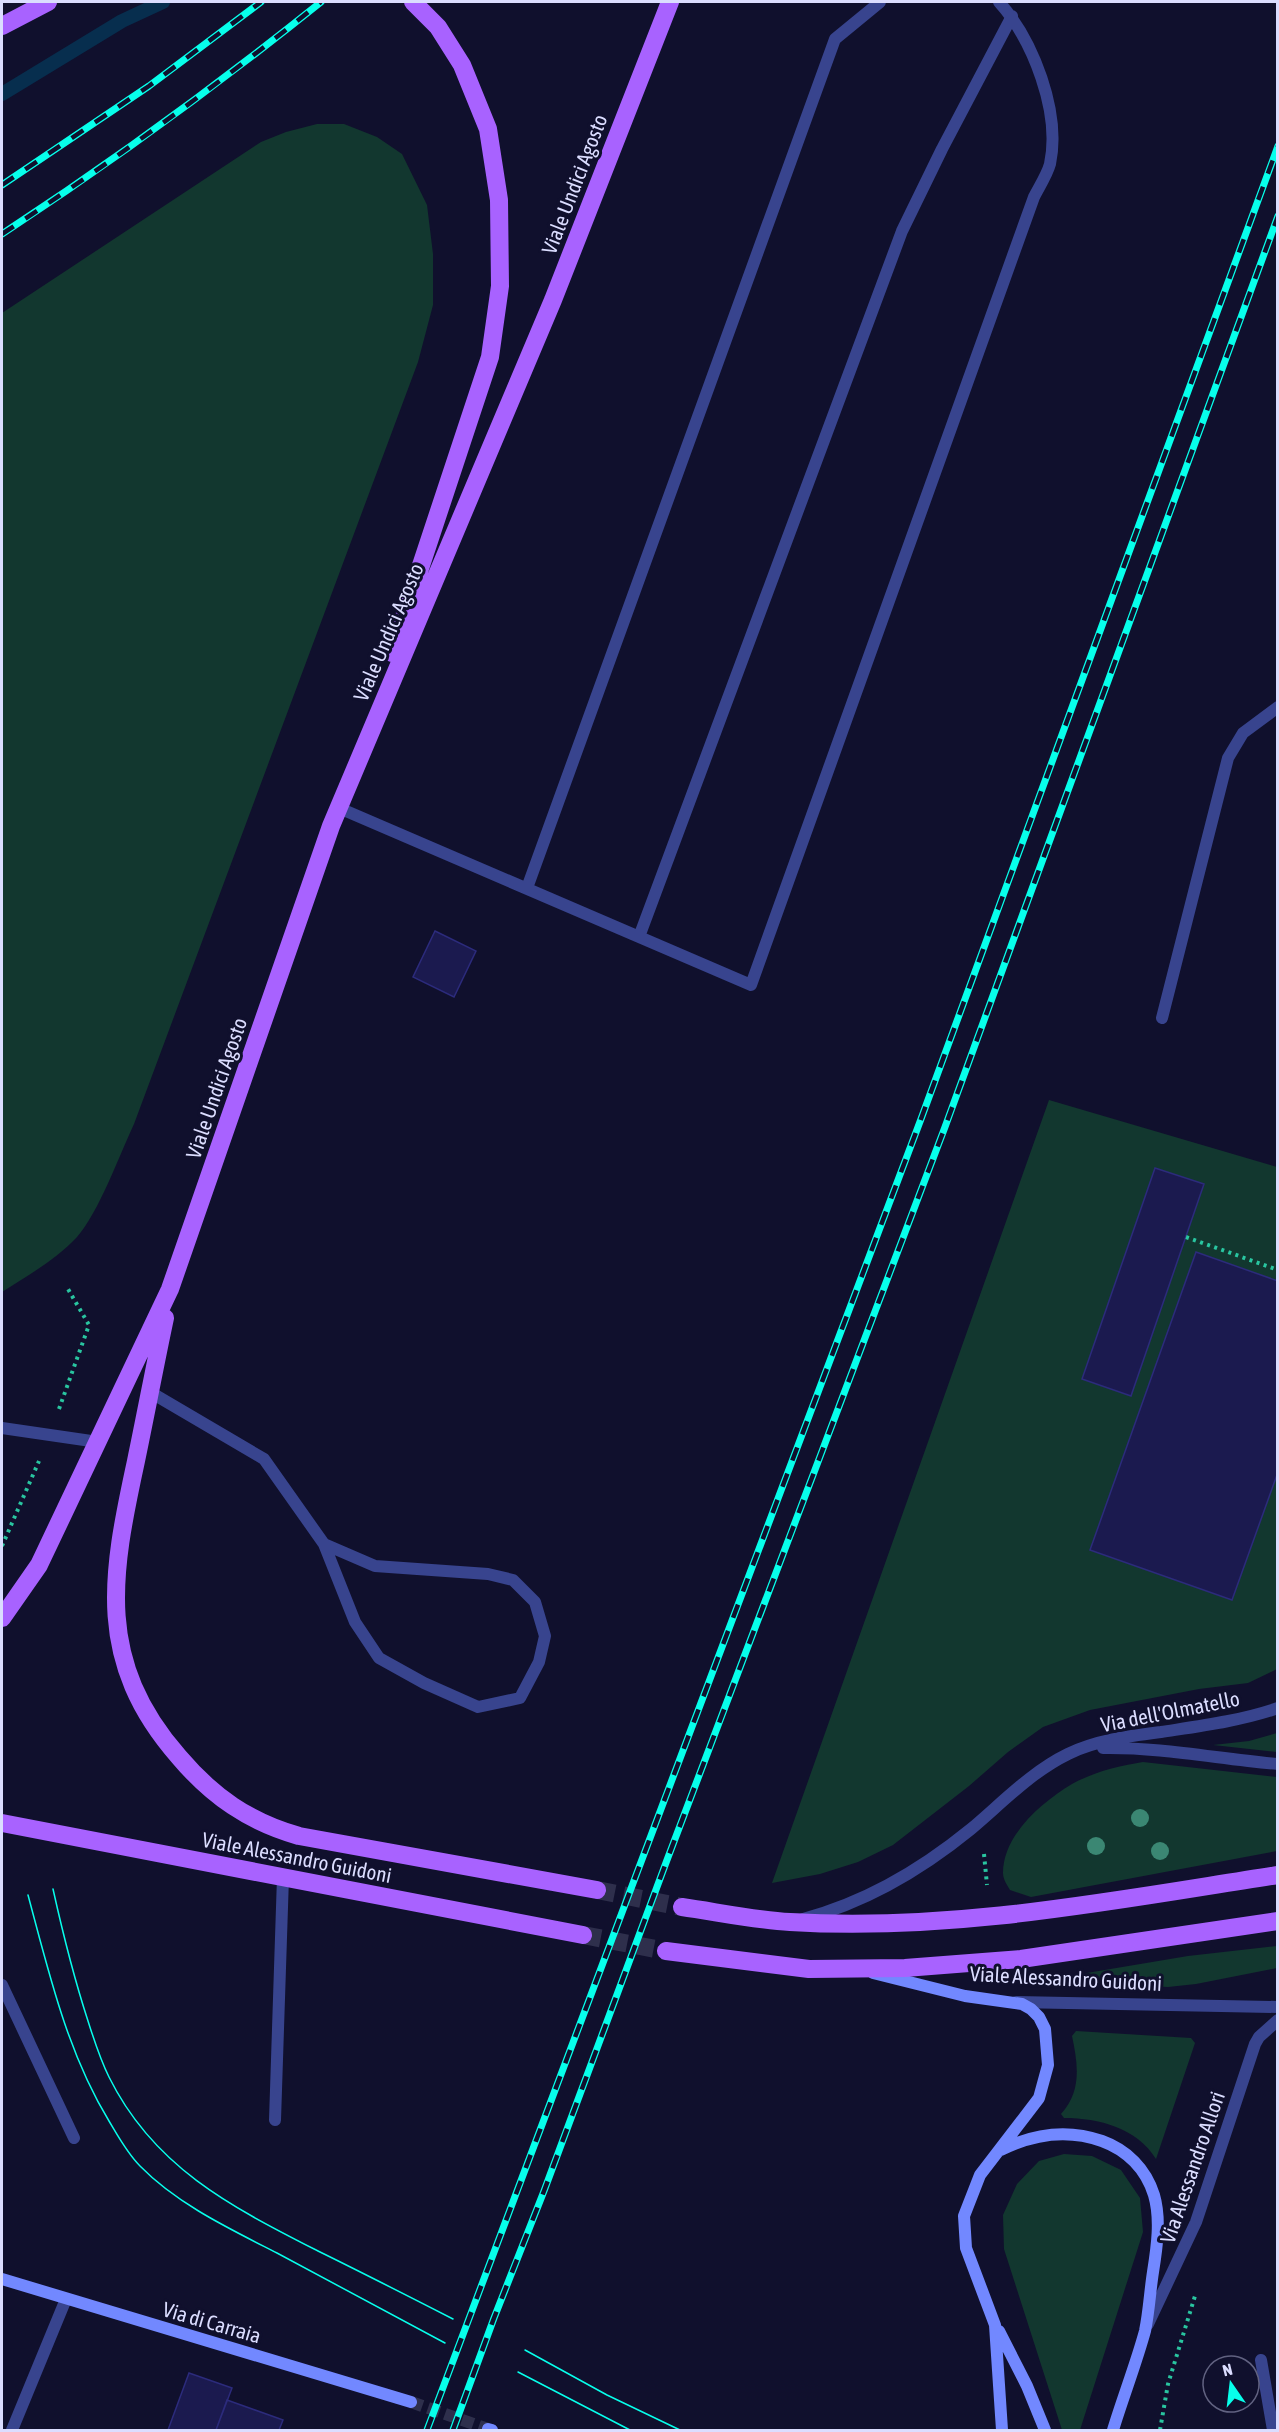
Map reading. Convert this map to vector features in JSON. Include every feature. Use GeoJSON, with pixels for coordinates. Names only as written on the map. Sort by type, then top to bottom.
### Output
{"type":"FeatureCollection","features":[{"type":"Feature","properties":{"kind":"main road"},"geometry":{"type":"LineString","coordinates":[[2,26],[48,2]]}},
{"type":"Feature","properties":{"kind":"main road"},"geometry":{"type":"LineString","coordinates":[[350,780],[490,357],[500,286],[499,200],[488,129],[462,65],[438,27],[413,2]]}},
{"type":"Feature","properties":{"kind":"main road","name":"Viale Undici Agosto"},"geometry":{"type":"LineString","coordinates":[[2,1618],[39,1566],[170,1289],[339,808],[553,300],[670,2]]}},
{"type":"Feature","properties":{"kind":"main road","name":"Viale Undici Agosto"},"geometry":{"type":"LineString","coordinates":[[170,1289],[121,1530],[116,1568],[118,1629],[129,1679],[139,1700],[166,1742],[216,1795],[258,1822],[299,1836]]}},
{"type":"Feature","properties":{"kind":"main road","name":"Viale Alessandro Guidoni"},"geometry":{"type":"LineString","coordinates":[[2,1823],[583,1935]]}},
{"type":"Feature","properties":{"kind":"main road","name":"Viale Alessandro Guidoni"},"geometry":{"type":"LineString","coordinates":[[299,1836],[597,1890]]}},
{"type":"Feature","properties":{"kind":"main road"},"geometry":{"type":"LineString","coordinates":[[682,1907],[789,1922],[909,1923],[1058,1909],[1278,1875]]}},
{"type":"Feature","properties":{"kind":"main road","name":"Viale Alessandro Guidoni"},"geometry":{"type":"LineString","coordinates":[[666,1951],[809,1969],[905,1968],[1021,1959],[1278,1921]]}},
{"type":"Feature","properties":{"kind":"street"},"geometry":{"type":"LineString","coordinates":[[527,888],[835,39],[880,2]]}},
{"type":"Feature","properties":{"kind":"street"},"geometry":{"type":"LineString","coordinates":[[339,808],[751,985],[1034,197],[1049,165],[1053,128],[1032,52],[1012,16],[999,2]]}},
{"type":"Feature","properties":{"kind":"street"},"geometry":{"type":"LineString","coordinates":[[639,937],[903,231],[942,149],[1012,16]]}},
{"type":"Feature","properties":{"kind":"street"},"geometry":{"type":"LineString","coordinates":[[1162,1018],[1228,758],[1243,733],[1278,707]]}},
{"type":"Feature","properties":{"kind":"street"},"geometry":{"type":"LineString","coordinates":[[150,1392],[264,1459],[324,1544],[356,1622],[379,1658],[424,1683],[478,1707],[520,1698],[539,1662],[545,1636],[536,1602],[513,1580],[488,1574],[375,1566],[324,1544]]}},
{"type":"Feature","properties":{"kind":"street"},"geometry":{"type":"LineString","coordinates":[[2,1428],[98,1442]]}},
{"type":"Feature","properties":{"kind":"street","name":"Via dell'Olmatello"},"geometry":{"type":"LineString","coordinates":[[982,1820],[1045,1767],[1070,1753],[1107,1741],[1204,1726],[1278,1708]]}},
{"type":"Feature","properties":{"kind":"street"},"geometry":{"type":"LineString","coordinates":[[1086,1748],[1143,1748],[1212,1758],[1278,1764]]}},
{"type":"Feature","properties":{"kind":"street"},"geometry":{"type":"LineString","coordinates":[[789,1922],[814,1916],[878,1890],[918,1869],[982,1820]]}},
{"type":"Feature","properties":{"kind":"street"},"geometry":{"type":"LineString","coordinates":[[275,2120],[284,1877]]}},
{"type":"Feature","properties":{"kind":"street","name":"Viale Alessandro Guidoni"},"geometry":{"type":"LineString","coordinates":[[855,1968],[934,1989],[1009,2002],[1278,2007]]}},
{"type":"Feature","properties":{"kind":"street"},"geometry":{"type":"LineString","coordinates":[[2,1985],[74,2138]]}},
{"type":"Feature","properties":{"kind":"street"},"geometry":{"type":"LineString","coordinates":[[1009,2002],[1031,2008],[1039,2017],[1045,2029],[1048,2065],[1039,2098],[980,2175],[964,2216],[963,2231],[966,2248],[995,2325],[1027,2386],[1045,2430]]}},
{"type":"Feature","properties":{"kind":"street","name":"Via Alessandro Allori"},"geometry":{"type":"LineString","coordinates":[[1113,2430],[1145,2330],[1196,2222],[1255,2044],[1259,2037],[1278,2020]]}},
{"type":"Feature","properties":{"kind":"street","name":"Via Alessandro Allori"},"geometry":{"type":"LineString","coordinates":[[997,2152],[1025,2140],[1068,2134],[1099,2140],[1115,2147],[1132,2158],[1140,2167],[1154,2195],[1157,2217],[1157,2244],[1145,2330]]}},
{"type":"Feature","properties":{"kind":"street","name":"Via di Carraia"},"geometry":{"type":"LineString","coordinates":[[2,2279],[411,2402]]}},
{"type":"Feature","properties":{"kind":"street"},"geometry":{"type":"LineString","coordinates":[[12,2430],[66,2299]]}},
{"type":"Feature","properties":{"kind":"street"},"geometry":{"type":"LineString","coordinates":[[995,2325],[1002,2430]]}},
{"type":"Feature","properties":{"kind":"street"},"geometry":{"type":"LineString","coordinates":[[1261,2360],[1273,2430]]}},
{"type":"Feature","properties":{"kind":"path"},"geometry":{"type":"LineString","coordinates":[[1185,1237],[1278,1270]]}},
{"type":"Feature","properties":{"kind":"path"},"geometry":{"type":"LineString","coordinates":[[982,1820],[990,1917]]}},
{"type":"Feature","properties":{"kind":"green space"},"geometry":{"type":"Polygon","coordinates":[[[317,124],[344,124],[377,137],[402,154],[427,205],[433,254],[433,305],[418,362],[134,1124],[108,1183],[93,1214],[77,1237],[51,1260],[2,1292],[2,313],[261,142],[286,132],[317,124]]]}},
{"type":"Feature","properties":{"kind":"green space"},"geometry":{"type":"Polygon","coordinates":[[[1049,1100],[1277,1167],[1277,1669],[1248,1683],[1199,1689],[1090,1710],[1043,1727],[1008,1752],[969,1786],[893,1845],[858,1862],[820,1874],[772,1883],[1049,1100]]]}},
{"type":"Feature","properties":{"kind":"green space"},"geometry":{"type":"Polygon","coordinates":[[[1277,1733],[1277,1752],[1213,1745],[1249,1741],[1277,1733]]]}},
{"type":"Feature","properties":{"kind":"green space"},"geometry":{"type":"Polygon","coordinates":[[[1143,1762],[1277,1777],[1277,1851],[1031,1897],[1010,1890],[1003,1875],[1005,1859],[1017,1833],[1037,1810],[1060,1791],[1080,1780],[1106,1770],[1143,1762]]]}},
{"type":"Feature","properties":{"kind":"green space"},"geometry":{"type":"Polygon","coordinates":[[[1277,1946],[1277,1968],[1196,1984],[1168,1987],[1045,1980],[1188,1956],[1277,1946]]]}},
{"type":"Feature","properties":{"kind":"green space"},"geometry":{"type":"Polygon","coordinates":[[[1076,2031],[1191,2038],[1195,2043],[1156,2159],[1148,2148],[1128,2132],[1090,2120],[1064,2118],[1061,2114],[1072,2096],[1077,2077],[1072,2036],[1076,2031]]]}},
{"type":"Feature","properties":{"kind":"green space"},"geometry":{"type":"Polygon","coordinates":[[[1064,2154],[1092,2156],[1121,2170],[1140,2198],[1143,2232],[1080,2430],[1062,2430],[1004,2249],[1003,2215],[1017,2184],[1039,2161],[1064,2154]]]}},
{"type":"Feature","properties":{"kind":"building"},"geometry":{"type":"Polygon","coordinates":[[[435,931],[476,951],[454,997],[413,977],[435,931]]]}},
{"type":"Feature","properties":{"kind":"building"},"geometry":{"type":"Polygon","coordinates":[[[1155,1168],[1204,1184],[1131,1396],[1082,1379],[1155,1168]]]}},
{"type":"Feature","properties":{"kind":"building"},"geometry":{"type":"Polygon","coordinates":[[[1196,1252],[1278,1281],[1278,1472],[1232,1600],[1090,1550],[1196,1252]]]}},
{"type":"Feature","properties":{"kind":"building"},"geometry":{"type":"Polygon","coordinates":[[[189,2373],[232,2388],[216,2430],[168,2430],[189,2373]]]}},
{"type":"Feature","properties":{"kind":"building"},"geometry":{"type":"Polygon","coordinates":[[[227,2400],[283,2420],[279,2430],[216,2430],[227,2400]]]}},
{"type":"Feature","properties":{"kind":"waterway"},"geometry":{"type":"LineString","coordinates":[[2,94],[122,21],[163,2]]}},
{"type":"Feature","properties":{"kind":"tunnel"},"geometry":{"type":"LineString","coordinates":[[597,1890],[682,1907]]}},
{"type":"Feature","properties":{"kind":"tunnel"},"geometry":{"type":"LineString","coordinates":[[583,1935],[666,1951]]}},
{"type":"Feature","properties":{"kind":"tunnel"},"geometry":{"type":"LineString","coordinates":[[411,2402],[488,2429]]}},
{"type":"Feature","properties":{"kind":"tram line"},"geometry":{"type":"LineString","coordinates":[[53,1889],[73,1972],[100,2056],[127,2109],[149,2136],[198,2182],[226,2201],[286,2235],[453,2319]]}},
{"type":"Feature","properties":{"kind":"tram line"},"geometry":{"type":"LineString","coordinates":[[28,1895],[70,2040],[94,2095],[127,2150],[140,2166],[170,2192],[205,2215],[445,2343]]}},
{"type":"Feature","properties":{"kind":"tram line"},"geometry":{"type":"LineString","coordinates":[[525,2350],[607,2395],[680,2430]]}},
{"type":"Feature","properties":{"kind":"tram line"},"geometry":{"type":"LineString","coordinates":[[518,2372],[630,2430]]}},
{"type":"Feature","properties":{"kind":"railway"},"geometry":{"type":"LineString","coordinates":[[2,185],[149,86],[261,2]]}},
{"type":"Feature","properties":{"kind":"railway"},"geometry":{"type":"LineString","coordinates":[[2,234],[164,122],[321,2]]}},
{"type":"Feature","properties":{"kind":"railway"},"geometry":{"type":"LineString","coordinates":[[427,2430],[921,1119],[1278,146]]}},
{"type":"Feature","properties":{"kind":"railway"},"geometry":{"type":"LineString","coordinates":[[453,2430],[945,1127],[1278,216]]}}]}
